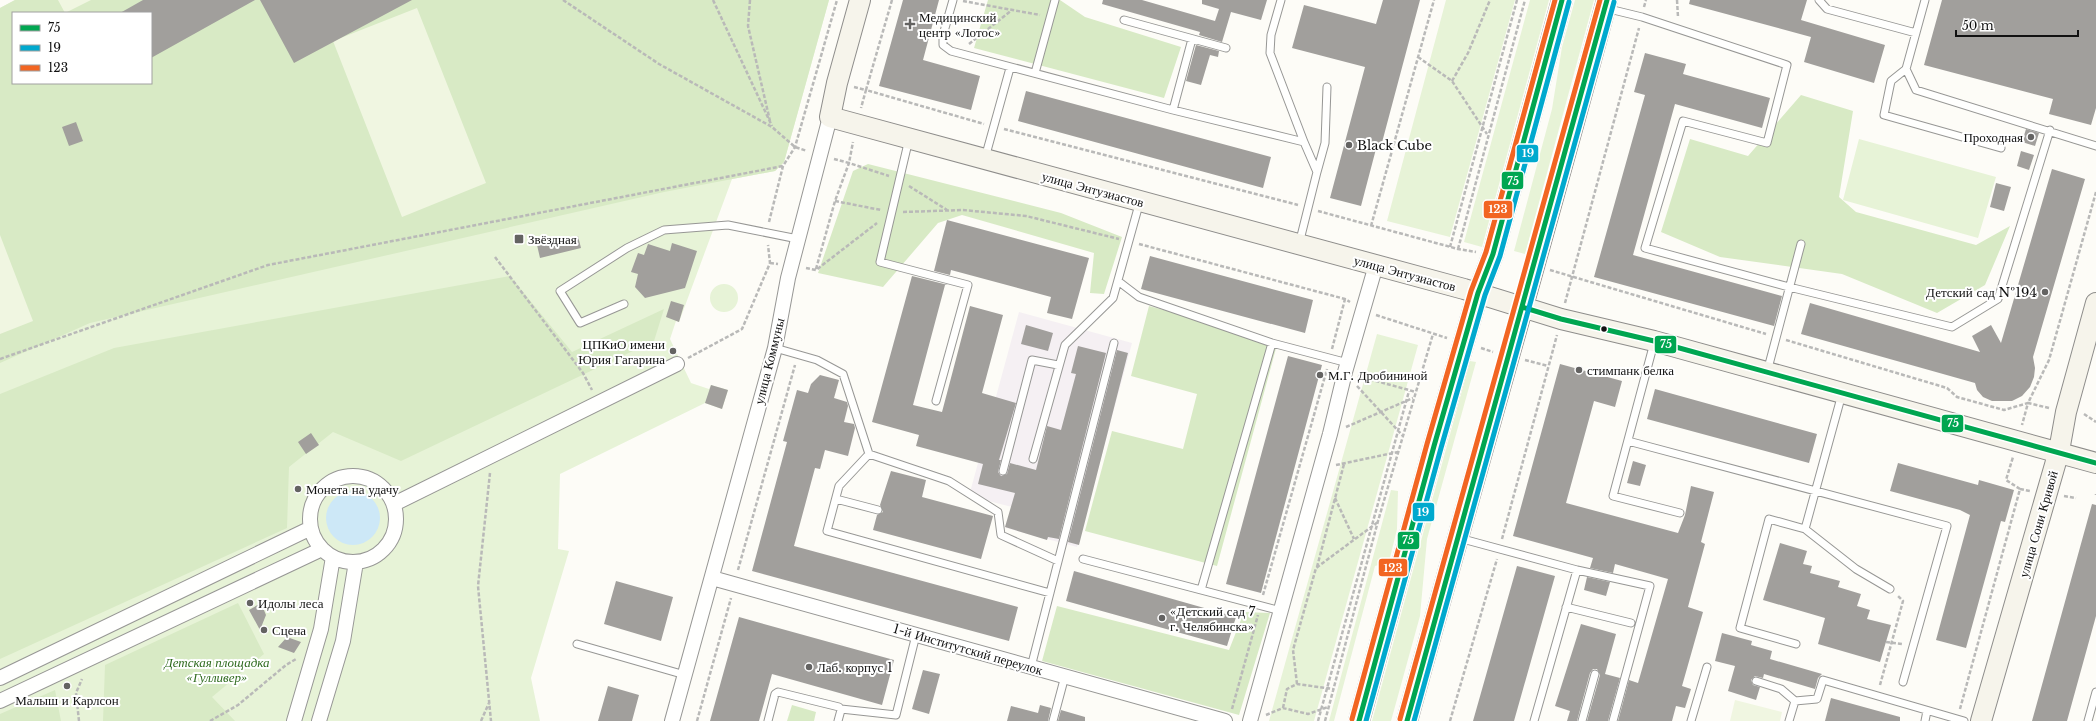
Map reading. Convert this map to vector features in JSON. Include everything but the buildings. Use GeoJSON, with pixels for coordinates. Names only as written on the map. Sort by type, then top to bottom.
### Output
{"type":"FeatureCollection","features":[{"type":"Feature","properties":{"kind":"main road","name":"улица Коммуны"},"geometry":{"type":"LineString","coordinates":[[830,117],[837,83],[860,0]]}},
{"type":"Feature","properties":{"kind":"main road"},"geometry":{"type":"LineString","coordinates":[[1359,721],[1478,293],[1493,254],[1562,0]]}},
{"type":"Feature","properties":{"kind":"main road"},"geometry":{"type":"LineString","coordinates":[[1407,721],[1522,307],[1536,265],[1606,4]]}},
{"type":"Feature","properties":{"kind":"main road","name":"улица Энтузиастов"},"geometry":{"type":"LineString","coordinates":[[830,117],[1478,293],[1561,319],[1654,341],[2059,451],[2096,463]]}},
{"type":"Feature","properties":{"kind":"main road","name":"улица Сони Кривой"},"geometry":{"type":"LineString","coordinates":[[1981,721],[2059,451],[2075,414],[2096,303]]}},
{"type":"Feature","properties":{"kind":"street","name":"улица Коммуны"},"geometry":{"type":"LineString","coordinates":[[672,721],[775,348],[791,265],[830,117]]}},
{"type":"Feature","properties":{"kind":"street"},"geometry":{"type":"LineString","coordinates":[[1250,721],[1330,434],[1346,368],[1376,265]]}},
{"type":"Feature","properties":{"kind":"street"},"geometry":{"type":"LineString","coordinates":[[394,504],[679,363]]}},
{"type":"Feature","properties":{"kind":"street"},"geometry":{"type":"LineString","coordinates":[[348,476],[363,476],[376,481],[387,491],[394,504],[396,523],[390,542],[381,552],[369,559],[356,562],[344,561],[327,553],[315,539],[311,528],[310,514],[314,500],[322,488],[334,480],[348,476]]}},
{"type":"Feature","properties":{"kind":"street"},"geometry":{"type":"LineString","coordinates":[[0,678],[311,528]]}},
{"type":"Feature","properties":{"kind":"street"},"geometry":{"type":"LineString","coordinates":[[294,721],[321,629],[327,553]]}},
{"type":"Feature","properties":{"kind":"street"},"geometry":{"type":"LineString","coordinates":[[0,701],[327,553]]}},
{"type":"Feature","properties":{"kind":"street"},"geometry":{"type":"LineString","coordinates":[[319,721],[343,641],[356,562]]}},
{"type":"Feature","properties":{"kind":"street","name":"1-й Институтский переулок"},"geometry":{"type":"LineString","coordinates":[[712,578],[1031,667],[1228,717]]}},
{"type":"Feature","properties":{"kind":"lane"},"geometry":{"type":"LineString","coordinates":[[953,0],[943,35],[943,45],[951,51],[1010,68],[1304,142]]}},
{"type":"Feature","properties":{"kind":"lane"},"geometry":{"type":"LineString","coordinates":[[1034,73],[1055,0]]}},
{"type":"Feature","properties":{"kind":"lane"},"geometry":{"type":"LineString","coordinates":[[1281,0],[1270,35],[1270,53],[1317,172]]}},
{"type":"Feature","properties":{"kind":"lane"},"geometry":{"type":"LineString","coordinates":[[1819,0],[1827,9],[1916,33]]}},
{"type":"Feature","properties":{"kind":"lane"},"geometry":{"type":"LineString","coordinates":[[1925,0],[1906,69],[1891,81],[1884,115],[2001,148]]}},
{"type":"Feature","properties":{"kind":"lane"},"geometry":{"type":"LineString","coordinates":[[1606,4],[1787,65],[1767,143],[1683,121],[1645,248],[1789,287],[1952,327],[1998,299],[2050,130]]}},
{"type":"Feature","properties":{"kind":"lane"},"geometry":{"type":"LineString","coordinates":[[1124,20],[1226,48]]}},
{"type":"Feature","properties":{"kind":"lane"},"geometry":{"type":"LineString","coordinates":[[1173,110],[1192,39]]}},
{"type":"Feature","properties":{"kind":"lane"},"geometry":{"type":"LineString","coordinates":[[984,159],[1010,68]]}},
{"type":"Feature","properties":{"kind":"lane"},"geometry":{"type":"LineString","coordinates":[[1906,69],[1916,90],[2050,130],[2096,146]]}},
{"type":"Feature","properties":{"kind":"lane"},"geometry":{"type":"LineString","coordinates":[[1299,244],[1325,143],[1327,87]]}},
{"type":"Feature","properties":{"kind":"lane"},"geometry":{"type":"LineString","coordinates":[[910,139],[880,262],[968,285],[936,401]]}},
{"type":"Feature","properties":{"kind":"lane"},"geometry":{"type":"LineString","coordinates":[[1033,459],[1058,365],[1065,345],[1113,298],[1140,201]]}},
{"type":"Feature","properties":{"kind":"lane"},"geometry":{"type":"LineString","coordinates":[[624,304],[580,323],[560,291],[627,248],[664,230],[728,225],[798,239]]}},
{"type":"Feature","properties":{"kind":"lane"},"geometry":{"type":"LineString","coordinates":[[1766,372],[1801,244]]}},
{"type":"Feature","properties":{"kind":"lane"},"geometry":{"type":"LineString","coordinates":[[1118,281],[1139,297],[1272,343],[1330,358],[1346,368]]}},
{"type":"Feature","properties":{"kind":"lane"},"geometry":{"type":"LineString","coordinates":[[1654,341],[1613,496],[1680,514]]}},
{"type":"Feature","properties":{"kind":"lane"},"geometry":{"type":"LineString","coordinates":[[1031,667],[1114,343]]}},
{"type":"Feature","properties":{"kind":"lane"},"geometry":{"type":"LineString","coordinates":[[1201,590],[1272,343]]}},
{"type":"Feature","properties":{"kind":"lane"},"geometry":{"type":"LineString","coordinates":[[775,348],[817,360],[843,374],[869,454]]}},
{"type":"Feature","properties":{"kind":"lane"},"geometry":{"type":"LineString","coordinates":[[1003,470],[1032,360],[1058,365]]}},
{"type":"Feature","properties":{"kind":"lane"},"geometry":{"type":"LineString","coordinates":[[1805,529],[1842,392]]}},
{"type":"Feature","properties":{"kind":"lane"},"geometry":{"type":"LineString","coordinates":[[1628,441],[1947,526],[1903,682]]}},
{"type":"Feature","properties":{"kind":"lane"},"geometry":{"type":"LineString","coordinates":[[869,454],[949,481],[998,512],[1001,535],[1058,561]]}},
{"type":"Feature","properties":{"kind":"lane"},"geometry":{"type":"LineString","coordinates":[[869,454],[840,486],[827,531],[1050,593]]}},
{"type":"Feature","properties":{"kind":"lane"},"geometry":{"type":"LineString","coordinates":[[836,499],[878,510]]}},
{"type":"Feature","properties":{"kind":"lane"},"geometry":{"type":"LineString","coordinates":[[1796,644],[1740,628],[1769,520],[1805,529],[1856,569],[1890,589]]}},
{"type":"Feature","properties":{"kind":"lane"},"geometry":{"type":"LineString","coordinates":[[1458,537],[1577,570],[1650,586],[1613,721]]}},
{"type":"Feature","properties":{"kind":"lane"},"geometry":{"type":"LineString","coordinates":[[1082,559],[1281,611]]}},
{"type":"Feature","properties":{"kind":"lane"},"geometry":{"type":"LineString","coordinates":[[1534,721],[1577,570]]}},
{"type":"Feature","properties":{"kind":"lane"},"geometry":{"type":"LineString","coordinates":[[1566,607],[1630,624]]}},
{"type":"Feature","properties":{"kind":"lane"},"geometry":{"type":"LineString","coordinates":[[768,721],[775,694],[778,692],[839,707],[841,709],[896,715],[916,635]]}},
{"type":"Feature","properties":{"kind":"lane"},"geometry":{"type":"LineString","coordinates":[[577,644],[685,675]]}},
{"type":"Feature","properties":{"kind":"lane"},"geometry":{"type":"LineString","coordinates":[[1691,721],[1707,667]]}},
{"type":"Feature","properties":{"kind":"lane"},"geometry":{"type":"LineString","coordinates":[[1582,721],[1595,674]]}},
{"type":"Feature","properties":{"kind":"lane"},"geometry":{"type":"LineString","coordinates":[[1053,721],[1065,676]]}},
{"type":"Feature","properties":{"kind":"lane"},"geometry":{"type":"LineString","coordinates":[[1756,681],[1781,689],[1795,701],[1817,699],[1823,680],[1964,721]]}},
{"type":"Feature","properties":{"kind":"lane"},"geometry":{"type":"LineString","coordinates":[[2088,721],[2096,692]]}},
{"type":"Feature","properties":{"kind":"lane"},"geometry":{"type":"LineString","coordinates":[[1791,721],[1795,701]]}},
{"type":"Feature","properties":{"kind":"lane"},"geometry":{"type":"LineString","coordinates":[[838,721],[841,709]]}},
{"type":"Feature","properties":{"kind":"lane"},"geometry":{"type":"LineString","coordinates":[[1924,721],[1927,711]]}},
{"type":"Feature","properties":{"kind":"path"},"geometry":{"type":"LineString","coordinates":[[563,0],[659,64],[772,127],[795,147]]}},
{"type":"Feature","properties":{"kind":"path"},"geometry":{"type":"LineString","coordinates":[[713,0],[772,127]]}},
{"type":"Feature","properties":{"kind":"path"},"geometry":{"type":"LineString","coordinates":[[750,0],[748,26],[772,127]]}},
{"type":"Feature","properties":{"kind":"path"},"geometry":{"type":"LineString","coordinates":[[679,363],[742,329],[770,263],[766,232],[783,166],[795,147],[837,0]]}},
{"type":"Feature","properties":{"kind":"path"},"geometry":{"type":"LineString","coordinates":[[866,90],[892,0]]}},
{"type":"Feature","properties":{"kind":"path"},"geometry":{"type":"LineString","coordinates":[[956,0],[1050,17]]}},
{"type":"Feature","properties":{"kind":"path"},"geometry":{"type":"LineString","coordinates":[[1371,226],[1434,0]]}},
{"type":"Feature","properties":{"kind":"path"},"geometry":{"type":"LineString","coordinates":[[1452,81],[1468,54],[1490,0]]}},
{"type":"Feature","properties":{"kind":"path"},"geometry":{"type":"LineString","coordinates":[[1450,247],[1517,0]]}},
{"type":"Feature","properties":{"kind":"path"},"geometry":{"type":"LineString","coordinates":[[1458,249],[1525,0]]}},
{"type":"Feature","properties":{"kind":"path"},"geometry":{"type":"LineString","coordinates":[[1450,721],[1500,549],[1646,0]]}},
{"type":"Feature","properties":{"kind":"path"},"geometry":{"type":"LineString","coordinates":[[1677,0],[1678,29]]}},
{"type":"Feature","properties":{"kind":"path"},"geometry":{"type":"LineString","coordinates":[[958,53],[1012,10]]}},
{"type":"Feature","properties":{"kind":"path"},"geometry":{"type":"LineString","coordinates":[[1418,57],[1452,81],[1488,134]]}},
{"type":"Feature","properties":{"kind":"path"},"geometry":{"type":"LineString","coordinates":[[816,270],[835,201],[849,163],[899,180],[948,211]]}},
{"type":"Feature","properties":{"kind":"path"},"geometry":{"type":"LineString","coordinates":[[0,358],[268,265],[783,166]]}},
{"type":"Feature","properties":{"kind":"path"},"geometry":{"type":"LineString","coordinates":[[2075,414],[2028,403],[2049,360],[2096,192]]}},
{"type":"Feature","properties":{"kind":"path"},"geometry":{"type":"LineString","coordinates":[[835,201],[891,213],[963,210],[1026,216],[1345,299],[1363,310],[1433,334],[1378,521],[1325,721]]}},
{"type":"Feature","properties":{"kind":"path"},"geometry":{"type":"LineString","coordinates":[[791,265],[816,270],[891,213]]}},
{"type":"Feature","properties":{"kind":"path"},"geometry":{"type":"LineString","coordinates":[[495,256],[583,373],[598,403]]}},
{"type":"Feature","properties":{"kind":"path"},"geometry":{"type":"LineString","coordinates":[[1228,717],[1330,358],[1345,299]]}},
{"type":"Feature","properties":{"kind":"path"},"geometry":{"type":"LineString","coordinates":[[735,584],[798,354]]}},
{"type":"Feature","properties":{"kind":"path"},"geometry":{"type":"LineString","coordinates":[[1346,368],[1409,391],[1416,392]]}},
{"type":"Feature","properties":{"kind":"path"},"geometry":{"type":"LineString","coordinates":[[1346,368],[1380,412],[1402,436]]}},
{"type":"Feature","properties":{"kind":"path"},"geometry":{"type":"LineString","coordinates":[[1318,721],[1409,391]]}},
{"type":"Feature","properties":{"kind":"path"},"geometry":{"type":"LineString","coordinates":[[1330,434],[1414,398]]}},
{"type":"Feature","properties":{"kind":"path"},"geometry":{"type":"LineString","coordinates":[[1320,468],[1398,452]]}},
{"type":"Feature","properties":{"kind":"path"},"geometry":{"type":"LineString","coordinates":[[491,721],[478,586],[492,455]]}},
{"type":"Feature","properties":{"kind":"path"},"geometry":{"type":"LineString","coordinates":[[1297,684],[1293,650],[1344,464]]}},
{"type":"Feature","properties":{"kind":"path"},"geometry":{"type":"LineString","coordinates":[[1335,498],[1354,539]]}},
{"type":"Feature","properties":{"kind":"path"},"geometry":{"type":"LineString","coordinates":[[1316,568],[1378,521]]}},
{"type":"Feature","properties":{"kind":"path"},"geometry":{"type":"LineString","coordinates":[[1883,674],[1903,601],[1890,589]]}},
{"type":"Feature","properties":{"kind":"path"},"geometry":{"type":"LineString","coordinates":[[1886,642],[1913,645]]}},
{"type":"Feature","properties":{"kind":"path"},"geometry":{"type":"LineString","coordinates":[[210,721],[238,705],[286,664],[316,648]]}},
{"type":"Feature","properties":{"kind":"path"},"geometry":{"type":"LineString","coordinates":[[79,721],[76,693],[90,659]]}},
{"type":"Feature","properties":{"kind":"path"},"geometry":{"type":"LineString","coordinates":[[1283,708],[1287,689],[1297,684],[1333,689]]}},
{"type":"Feature","properties":{"kind":"path"},"geometry":{"type":"LineString","coordinates":[[482,721],[490,701]]}},
{"type":"Feature","properties":{"kind":"path"},"geometry":{"type":"LineString","coordinates":[[1264,716],[1283,708],[1308,714],[1329,707]]}},
{"type":"Feature","properties":{"kind":"shaded area"},"geometry":{"type":"Polygon","coordinates":[[[1019,312],[1132,343],[1077,547],[1006,528],[1012,507],[969,496],[1019,312]]]}},
{"type":"Feature","properties":{"kind":"green space"},"geometry":{"type":"Polygon","coordinates":[[[15,0],[829,0],[784,162],[775,171],[732,179],[679,322],[676,321],[670,339],[691,383],[709,389],[711,385],[728,390],[722,409],[705,403],[560,474],[558,549],[569,551],[531,678],[540,721],[0,721],[0,8],[15,0]]]}},
{"type":"Feature","properties":{"kind":"green space"},"geometry":{"type":"Polygon","coordinates":[[[15,0],[829,0],[784,162],[775,171],[664,192],[90,323],[0,363],[0,8],[15,0]]]}},
{"type":"Feature","properties":{"kind":"green space"},"geometry":{"type":"Polygon","coordinates":[[[58,0],[91,0],[67,12],[64,12],[58,0]]]}},
{"type":"Feature","properties":{"kind":"green space"},"geometry":{"type":"Polygon","coordinates":[[[988,0],[1060,0],[1085,17],[1181,47],[1164,98],[974,48],[988,0]]]}},
{"type":"Feature","properties":{"kind":"green space"},"geometry":{"type":"Polygon","coordinates":[[[1446,0],[1515,0],[1450,237],[1387,221],[1446,0]]]}},
{"type":"Feature","properties":{"kind":"green space"},"geometry":{"type":"Polygon","coordinates":[[[1530,0],[1549,0],[1482,247],[1464,242],[1530,0]]]}},
{"type":"Feature","properties":{"kind":"green space"},"geometry":{"type":"Polygon","coordinates":[[[1575,0],[1594,0],[1525,254],[1514,251],[1552,109],[1562,47],[1575,0]]]}},
{"type":"Feature","properties":{"kind":"green space"},"geometry":{"type":"Polygon","coordinates":[[[417,8],[486,183],[402,217],[333,41],[417,8]]]}},
{"type":"Feature","properties":{"kind":"green space"},"geometry":{"type":"Polygon","coordinates":[[[1801,95],[1853,111],[1839,197],[1856,212],[1976,245],[2010,226],[1985,285],[1937,313],[1842,274],[1720,257],[1661,232],[1690,139],[1748,156],[1801,95]]]}},
{"type":"Feature","properties":{"kind":"green space"},"geometry":{"type":"Polygon","coordinates":[[[1859,139],[1996,177],[1978,238],[1843,200],[1859,139]]]}},
{"type":"Feature","properties":{"kind":"green space"},"geometry":{"type":"Polygon","coordinates":[[[868,164],[1061,213],[1122,237],[1104,294],[1090,293],[1094,253],[962,215],[938,223],[883,287],[818,273],[853,171],[868,164]]]}},
{"type":"Feature","properties":{"kind":"green space"},"geometry":{"type":"Polygon","coordinates":[[[0,235],[33,321],[0,334],[0,235]]]}},
{"type":"Feature","properties":{"kind":"green space"},"geometry":{"type":"Polygon","coordinates":[[[510,276],[572,352],[664,309],[654,341],[401,461],[333,432],[289,467],[287,528],[0,659],[0,394],[114,348],[510,276]]]}},
{"type":"Feature","properties":{"kind":"green space"},"geometry":{"type":"Polygon","coordinates":[[[724,284],[734,288],[738,298],[734,308],[724,312],[714,308],[710,298],[714,288],[724,284]]]}},
{"type":"Feature","properties":{"kind":"green space"},"geometry":{"type":"Polygon","coordinates":[[[1149,306],[1278,341],[1217,566],[1085,531],[1112,431],[1183,449],[1197,394],[1131,376],[1149,306]]]}},
{"type":"Feature","properties":{"kind":"green space"},"geometry":{"type":"Polygon","coordinates":[[[1377,334],[1418,345],[1314,721],[1269,721],[1377,334]]]}},
{"type":"Feature","properties":{"kind":"green space"},"geometry":{"type":"Polygon","coordinates":[[[1470,361],[1476,362],[1427,539],[1420,616],[1391,721],[1372,721],[1470,361]]]}},
{"type":"Feature","properties":{"kind":"green space"},"geometry":{"type":"Polygon","coordinates":[[[1391,490],[1398,491],[1397,529],[1389,562],[1375,566],[1334,721],[1329,721],[1391,490]]]}},
{"type":"Feature","properties":{"kind":"green space","name":"Детская площадка «Гулливер»"},"geometry":{"type":"Polygon","coordinates":[[[238,603],[264,654],[212,697],[235,721],[103,721],[105,665],[238,603]]]}},
{"type":"Feature","properties":{"kind":"green space"},"geometry":{"type":"Polygon","coordinates":[[[1057,606],[1229,650],[1244,612],[1270,613],[1239,715],[1042,661],[1057,606]]]}},
{"type":"Feature","properties":{"kind":"green space"},"geometry":{"type":"Polygon","coordinates":[[[55,690],[61,721],[0,721],[0,714],[55,690]]]}},
{"type":"Feature","properties":{"kind":"green space"},"geometry":{"type":"Polygon","coordinates":[[[1735,700],[1782,712],[1780,721],[1730,721],[1735,700]]]}},
{"type":"Feature","properties":{"kind":"green space"},"geometry":{"type":"Polygon","coordinates":[[[792,705],[816,712],[814,721],[787,721],[792,705]]]}},
{"type":"Feature","properties":{"kind":"water"},"geometry":{"type":"Polygon","coordinates":[[[353,491],[363,493],[372,499],[378,508],[380,518],[378,528],[372,537],[363,543],[353,545],[343,543],[334,537],[328,528],[326,518],[328,508],[334,499],[343,493],[353,491]]]}},
{"type":"Feature","properties":{"kind":"transit line","name":"123"},"geometry":{"type":"LineString","coordinates":[[1352,719],[1427,444],[1471,291],[1486,252],[1555,0]]}},
{"type":"Feature","properties":{"kind":"transit line","name":"75"},"geometry":{"type":"LineString","coordinates":[[1359,721],[1434,446],[1478,293],[1493,254],[1562,0]]}},
{"type":"Feature","properties":{"kind":"transit line","name":"123"},"geometry":{"type":"LineString","coordinates":[[1400,719],[1600,0]]}},
{"type":"Feature","properties":{"kind":"transit line","name":"75"},"geometry":{"type":"LineString","coordinates":[[1407,721],[1607,0]]}},
{"type":"Feature","properties":{"kind":"transit line","name":"19"},"geometry":{"type":"LineString","coordinates":[[1366,721],[1441,448],[1485,295],[1500,256],[1569,2]]}},
{"type":"Feature","properties":{"kind":"transit line","name":"19"},"geometry":{"type":"LineString","coordinates":[[1414,721],[1614,2]]}},
{"type":"Feature","properties":{"kind":"transit line","name":"75"},"geometry":{"type":"LineString","coordinates":[[1522,307],[1561,319],[1654,341],[2096,463]]}},
{"type":"Feature","properties":{"kind":"place","name":"Медицинский центр «Лотос»"},"geometry":{"type":"Point","coordinates":[910,24]}},
{"type":"Feature","properties":{"kind":"place","name":"Проходная"},"geometry":{"type":"Point","coordinates":[2031,137]}},
{"type":"Feature","properties":{"kind":"place","name":"Black Cube"},"geometry":{"type":"Point","coordinates":[1349,145]}},
{"type":"Feature","properties":{"kind":"place","name":"Звёздная"},"geometry":{"type":"Point","coordinates":[519,239]}},
{"type":"Feature","properties":{"kind":"place","name":"Детский сад №194"},"geometry":{"type":"Point","coordinates":[2045,292]}},
{"type":"Feature","properties":{"kind":"place","name":"ЦПКиО имени Юрия Гагарина"},"geometry":{"type":"Point","coordinates":[673,351]}},
{"type":"Feature","properties":{"kind":"place","name":"стимпанк белка"},"geometry":{"type":"Point","coordinates":[1579,370]}},
{"type":"Feature","properties":{"kind":"place","name":"М.Г. Дробининой"},"geometry":{"type":"Point","coordinates":[1320,375]}},
{"type":"Feature","properties":{"kind":"place","name":"Монета на удачу"},"geometry":{"type":"Point","coordinates":[298,489]}},
{"type":"Feature","properties":{"kind":"place","name":"Идолы леса"},"geometry":{"type":"Point","coordinates":[250,603]}},
{"type":"Feature","properties":{"kind":"place","name":"«Детский сад 7 г. Челябинска»"},"geometry":{"type":"Point","coordinates":[1162,618]}},
{"type":"Feature","properties":{"kind":"place","name":"Сцена"},"geometry":{"type":"Point","coordinates":[264,630]}},
{"type":"Feature","properties":{"kind":"place","name":"Лаб. корпус 1"},"geometry":{"type":"Point","coordinates":[809,667]}},
{"type":"Feature","properties":{"kind":"place","name":"Малыш и Карлсон"},"geometry":{"type":"Point","coordinates":[67,686]}}]}
